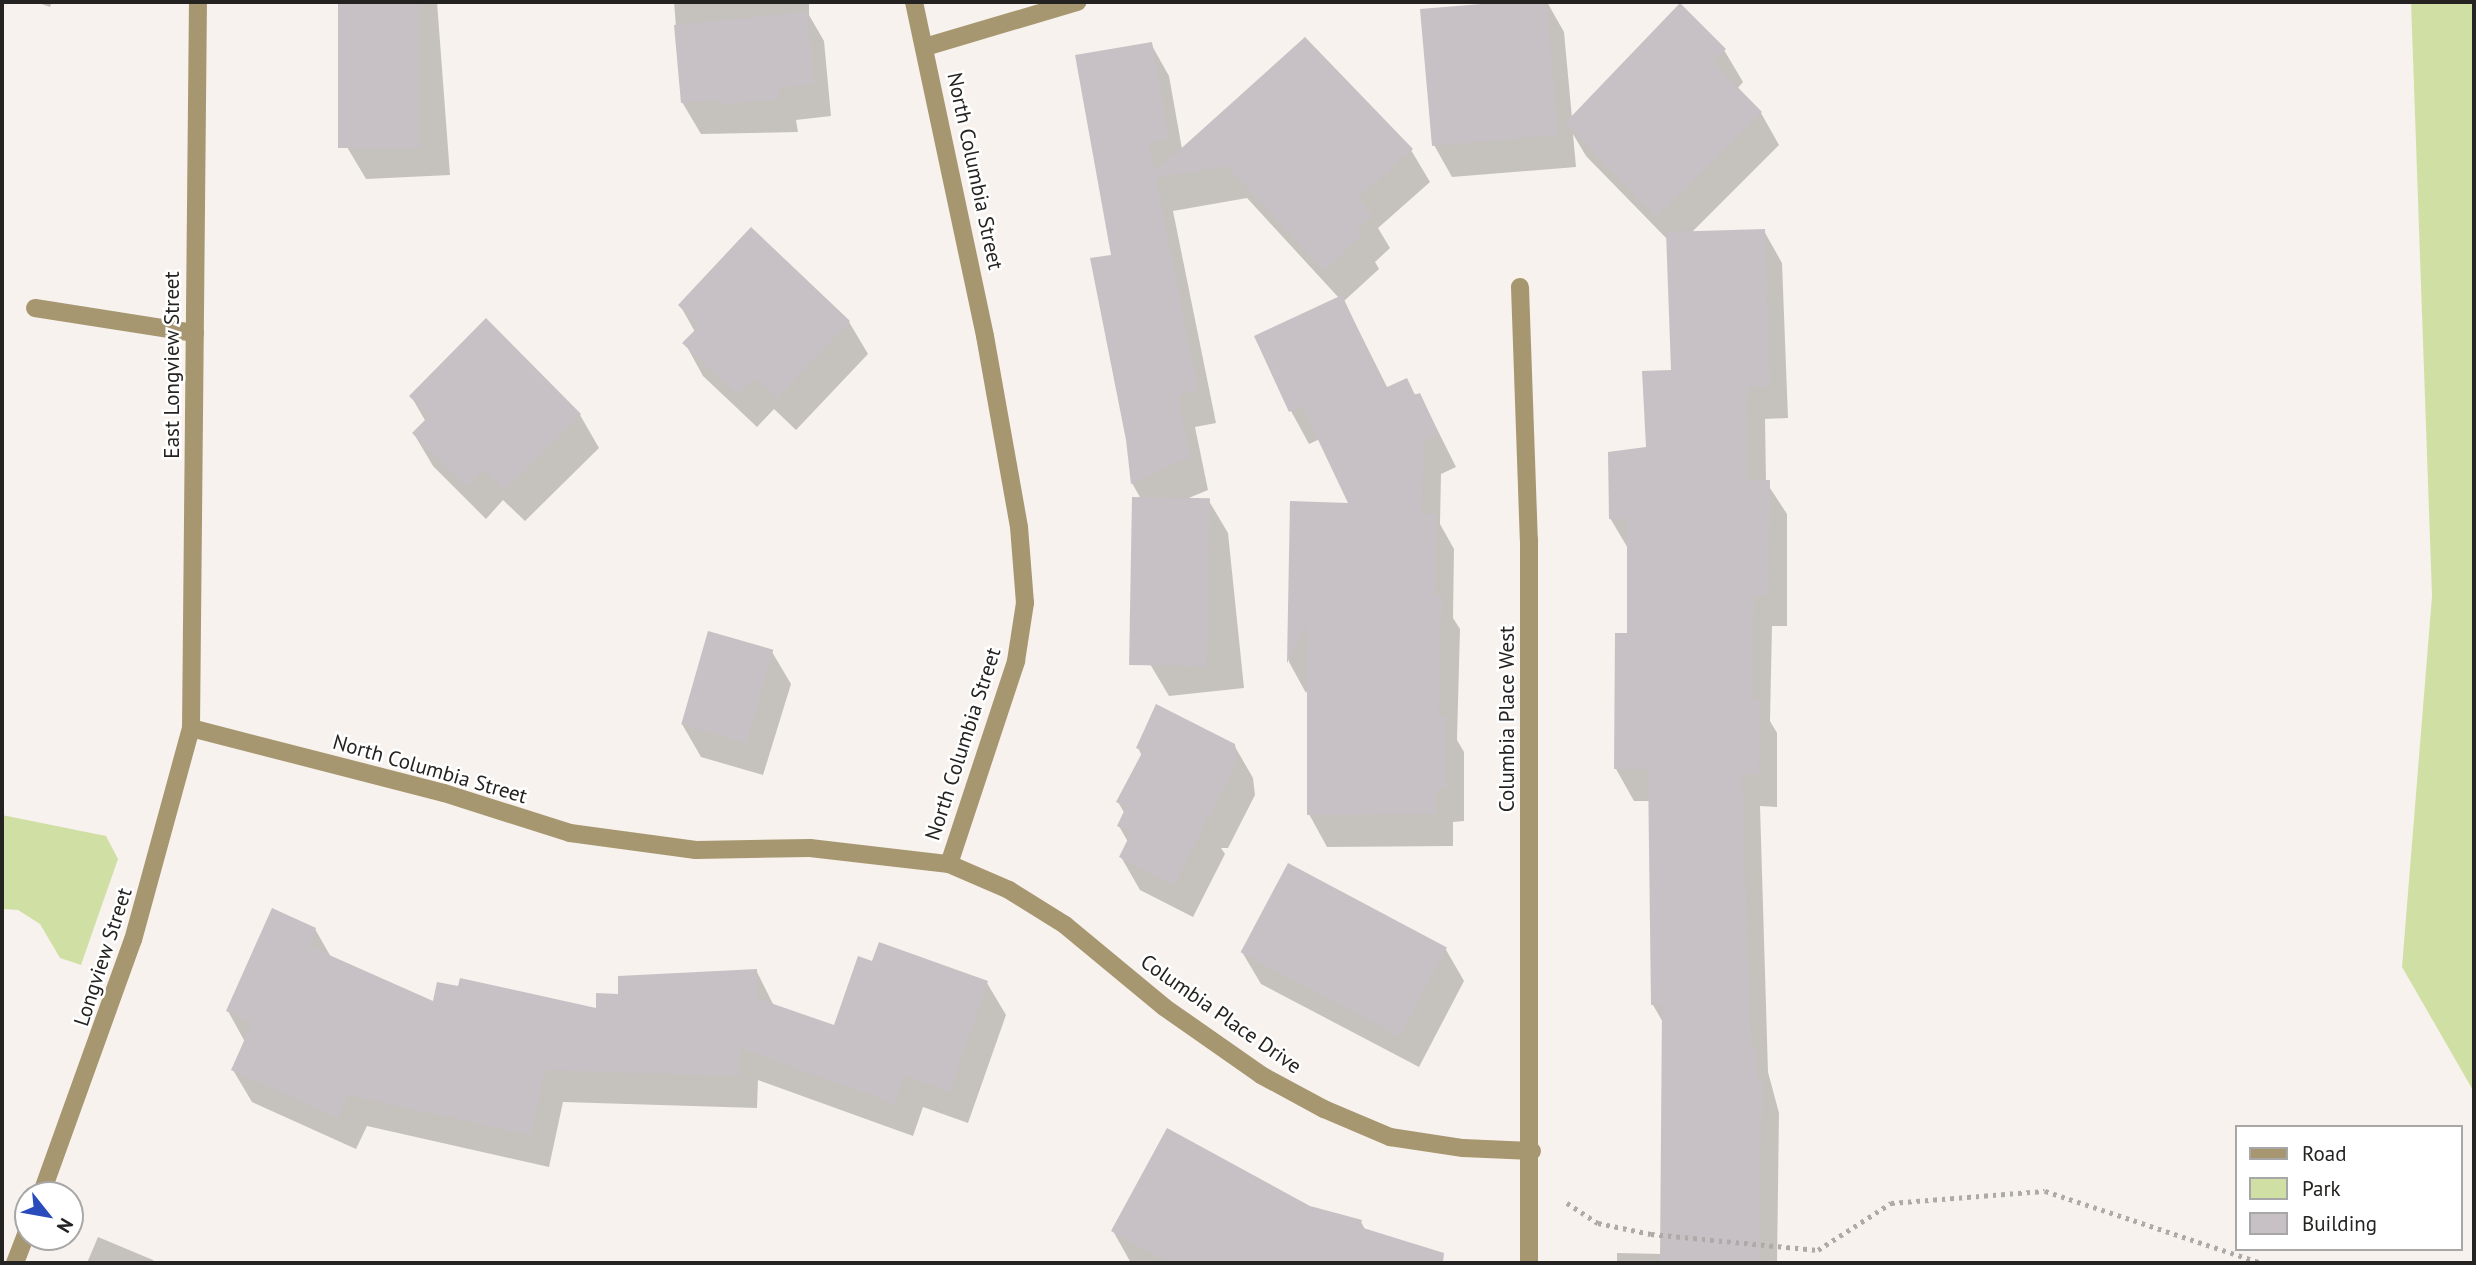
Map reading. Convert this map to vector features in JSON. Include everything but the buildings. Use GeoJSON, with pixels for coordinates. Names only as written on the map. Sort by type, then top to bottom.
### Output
{"type":"FeatureCollection","features":[{"type":"Feature","properties":{"kind":"street","name":"East Longview Street"},"geometry":{"type":"LineString","coordinates":[[191,728],[198,2]]}},
{"type":"Feature","properties":{"kind":"street","name":"North Columbia Street"},"geometry":{"type":"LineString","coordinates":[[191,728],[444,793],[570,833],[696,850],[810,848],[949,864],[1016,661],[1025,603],[1019,527],[990,363],[914,2]]}},
{"type":"Feature","properties":{"kind":"street"},"geometry":{"type":"LineString","coordinates":[[925,47],[1077,2]]}},
{"type":"Feature","properties":{"kind":"street","name":"Columbia Place West"},"geometry":{"type":"LineString","coordinates":[[1520,287],[1529,540],[1532,1151],[1529,1263]]}},
{"type":"Feature","properties":{"kind":"street"},"geometry":{"type":"LineString","coordinates":[[35,308],[195,333]]}},
{"type":"Feature","properties":{"kind":"street","name":"Longview Street"},"geometry":{"type":"LineString","coordinates":[[46,1181],[133,940],[191,728]]}},
{"type":"Feature","properties":{"kind":"street","name":"Columbia Place Drive"},"geometry":{"type":"LineString","coordinates":[[949,864],[1009,890],[1065,925],[1164,1007],[1261,1075],[1324,1109],[1390,1137],[1462,1148],[1532,1151]]}},
{"type":"Feature","properties":{"kind":"path"},"geometry":{"type":"LineString","coordinates":[[1531,1179],[1598,1223],[1651,1234],[1818,1250],[1891,1203],[2045,1191],[2261,1263]]}},
{"type":"Feature","properties":{"kind":"green space"},"geometry":{"type":"Polygon","coordinates":[[[2411,2],[2474,2],[2474,1092],[2402,967],[2432,596],[2411,2]]]}},
{"type":"Feature","properties":{"kind":"green space"},"geometry":{"type":"Polygon","coordinates":[[[2,815],[106,836],[118,859],[81,965],[60,958],[40,924],[18,910],[2,909],[2,815]]]}}]}
